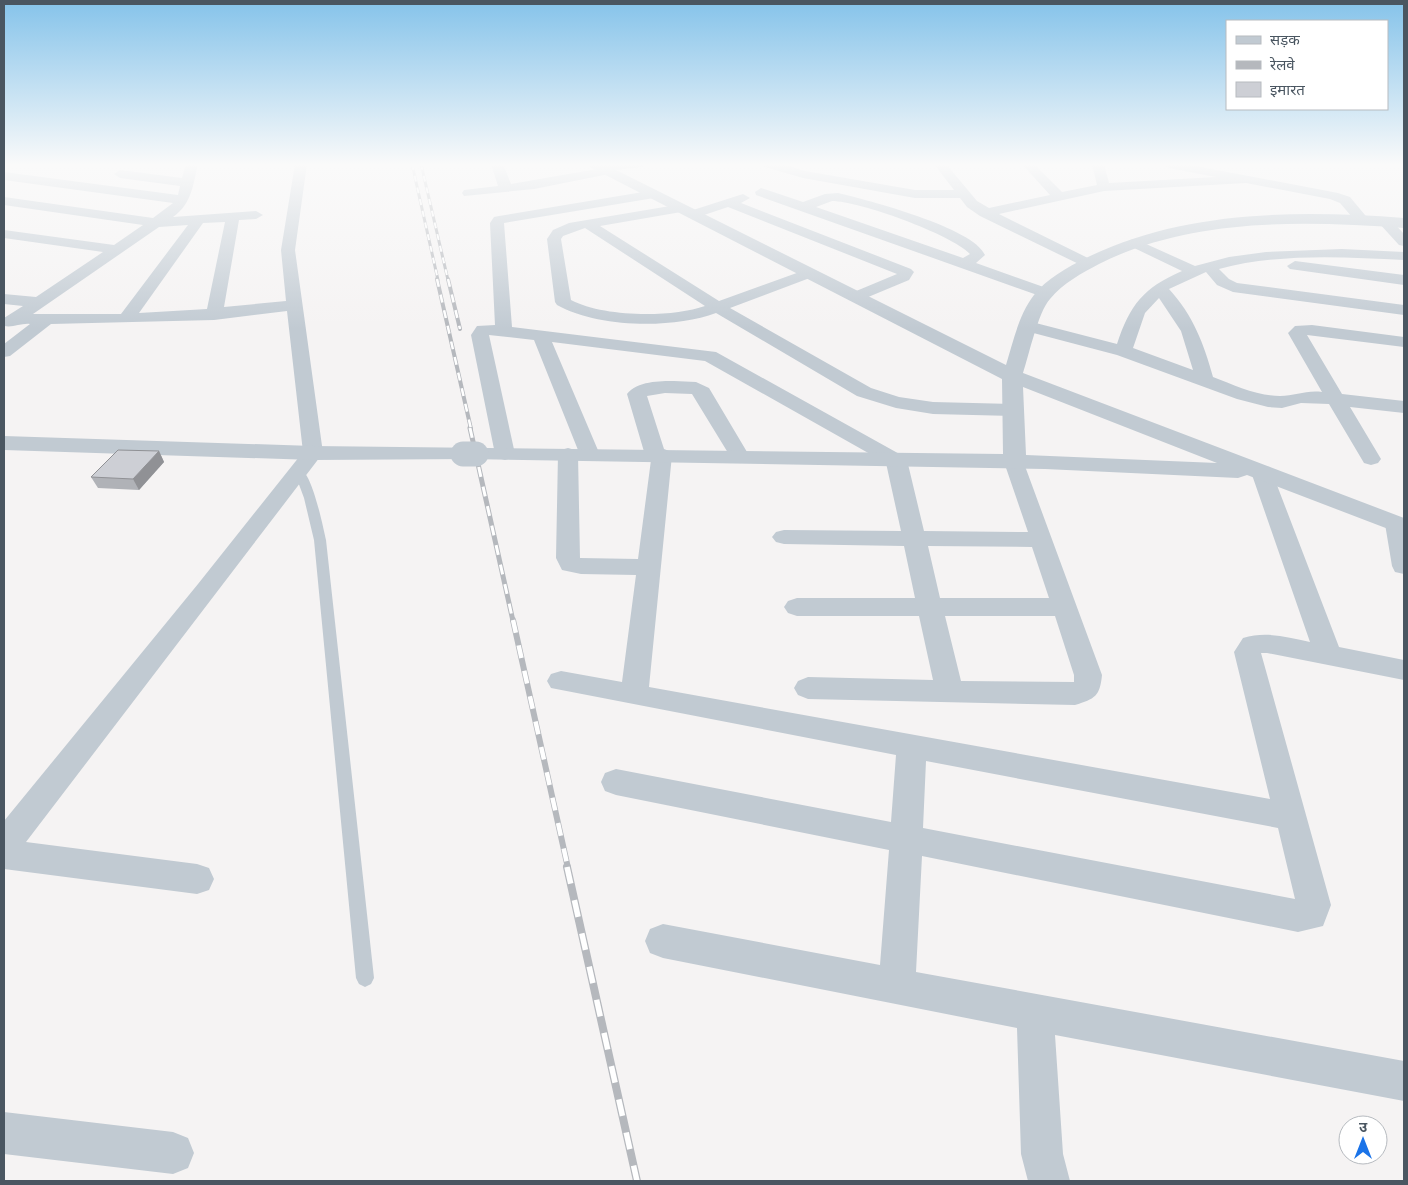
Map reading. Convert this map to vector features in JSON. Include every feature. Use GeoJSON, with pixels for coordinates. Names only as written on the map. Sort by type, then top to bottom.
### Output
{"type":"FeatureCollection","features":[{"type":"Feature","properties":{"kind":"street"},"geometry":{"type":"LineString","coordinates":[[130,219],[156,223],[196,219]]}},
{"type":"Feature","properties":{"kind":"street"},"geometry":{"type":"LineString","coordinates":[[9,322],[161,219]]}},
{"type":"Feature","properties":{"kind":"street"},"geometry":{"type":"LineString","coordinates":[[126,319],[199,219]]}},
{"type":"Feature","properties":{"kind":"street"},"geometry":{"type":"LineString","coordinates":[[214,315],[233,219]]}},
{"type":"Feature","properties":{"kind":"street"},"geometry":{"type":"LineString","coordinates":[[4,845],[306,462],[288,250],[293,219]]}},
{"type":"Feature","properties":{"kind":"street"},"geometry":{"type":"LineString","coordinates":[[503,219],[499,220],[497,223],[504,331]]}},
{"type":"Feature","properties":{"kind":"street"},"geometry":{"type":"LineString","coordinates":[[624,219],[566,228],[558,233],[554,239],[561,296],[563,302],[569,307],[578,311],[677,319],[810,273]]}},
{"type":"Feature","properties":{"kind":"street"},"geometry":{"type":"LineString","coordinates":[[704,219],[1012,376],[1400,525],[1404,566]]}},
{"type":"Feature","properties":{"kind":"street"},"geometry":{"type":"LineString","coordinates":[[771,219],[906,272],[904,277],[855,297]]}},
{"type":"Feature","properties":{"kind":"street"},"geometry":{"type":"LineString","coordinates":[[838,219],[1046,293]]}},
{"type":"Feature","properties":{"kind":"street"},"geometry":{"type":"LineString","coordinates":[[907,219],[941,231],[976,250],[978,255],[965,264]]}},
{"type":"Feature","properties":{"kind":"street"},"geometry":{"type":"LineString","coordinates":[[1000,219],[1087,263]]}},
{"type":"Feature","properties":{"kind":"street"},"geometry":{"type":"LineString","coordinates":[[808,688],[1075,694],[1088,688],[1088,675],[1014,462],[1012,376],[1028,326],[1041,297],[1072,271],[1118,248],[1182,230],[1260,220],[1404,223]]}},
{"type":"Feature","properties":{"kind":"street"},"geometry":{"type":"LineString","coordinates":[[1386,222],[1404,242]]}},
{"type":"Feature","properties":{"kind":"street"},"geometry":{"type":"LineString","coordinates":[[588,224],[717,306],[864,392],[896,402],[933,408],[1013,410]]}},
{"type":"Feature","properties":{"kind":"street"},"geometry":{"type":"LineString","coordinates":[[4,234],[115,249]]}},
{"type":"Feature","properties":{"kind":"street"},"geometry":{"type":"LineString","coordinates":[[1135,243],[1202,269],[1232,286],[1404,310]]}},
{"type":"Feature","properties":{"kind":"street"},"geometry":{"type":"LineString","coordinates":[[1123,351],[1143,303],[1160,289],[1202,269],[1247,259],[1324,252],[1404,256]]}},
{"type":"Feature","properties":{"kind":"street"},"geometry":{"type":"LineString","coordinates":[[1247,259],[1404,280]]}},
{"type":"Feature","properties":{"kind":"street"},"geometry":{"type":"LineString","coordinates":[[1160,289],[1175,304],[1187,323],[1195,341],[1204,380]]}},
{"type":"Feature","properties":{"kind":"street"},"geometry":{"type":"LineString","coordinates":[[4,298],[36,302]]}},
{"type":"Feature","properties":{"kind":"street"},"geometry":{"type":"LineString","coordinates":[[9,322],[214,315],[294,305]]}},
{"type":"Feature","properties":{"kind":"street"},"geometry":{"type":"LineString","coordinates":[[4,352],[46,320]]}},
{"type":"Feature","properties":{"kind":"street"},"geometry":{"type":"LineString","coordinates":[[1028,326],[1123,351],[1244,395],[1268,401],[1282,402],[1301,397],[1404,407]]}},
{"type":"Feature","properties":{"kind":"street"},"geometry":{"type":"LineString","coordinates":[[504,454],[480,335],[483,330],[710,356],[896,460],[949,690]]}},
{"type":"Feature","properties":{"kind":"street"},"geometry":{"type":"LineString","coordinates":[[1371,459],[1297,333],[1301,330],[1312,330],[1404,342]]}},
{"type":"Feature","properties":{"kind":"street"},"geometry":{"type":"LineString","coordinates":[[541,336],[579,454],[568,558],[572,564],[581,566],[649,567]]}},
{"type":"Feature","properties":{"kind":"street"},"geometry":{"type":"LineString","coordinates":[[634,694],[649,567],[659,455],[637,394],[639,391],[646,389],[695,388],[705,396],[740,457]]}},
{"type":"Feature","properties":{"kind":"street"},"geometry":{"type":"LineString","coordinates":[[4,443],[306,462],[343,453],[579,454],[1014,462],[1262,472]]}},
{"type":"Feature","properties":{"kind":"street"},"geometry":{"type":"LineString","coordinates":[[1262,472],[1328,655]]}},
{"type":"Feature","properties":{"kind":"street"},"geometry":{"type":"LineString","coordinates":[[784,537],[1042,540]]}},
{"type":"Feature","properties":{"kind":"street"},"geometry":{"type":"LineString","coordinates":[[796,608],[1065,607]]}},
{"type":"Feature","properties":{"kind":"street"},"geometry":{"type":"LineString","coordinates":[[616,782],[1298,916],[1311,914],[1314,905],[1247,652],[1252,645],[1266,643],[1404,670]]}},
{"type":"Feature","properties":{"kind":"street"},"geometry":{"type":"LineString","coordinates":[[561,681],[1292,817]]}},
{"type":"Feature","properties":{"kind":"street"},"geometry":{"type":"LineString","coordinates":[[897,986],[912,746]]}},
{"type":"Feature","properties":{"kind":"street"},"geometry":{"type":"LineString","coordinates":[[4,854],[197,879]]}},
{"type":"Feature","properties":{"kind":"street"},"geometry":{"type":"LineString","coordinates":[[663,941],[1035,1013],[1404,1081]]}},
{"type":"Feature","properties":{"kind":"street"},"geometry":{"type":"LineString","coordinates":[[1035,1013],[1042,1154],[1049,1181]]}},
{"type":"Feature","properties":{"kind":"street"},"geometry":{"type":"LineString","coordinates":[[4,1133],[173,1153]]}},
{"type":"Feature","properties":{"kind":"lane"},"geometry":{"type":"LineString","coordinates":[[306,462],[310,498],[320,540],[365,978]]}},
{"type":"Feature","properties":{"kind":"building"},"geometry":{"type":"Polygon","coordinates":[[[118,450],[159,451],[133,479],[91,477],[118,450]]]}},
{"type":"Feature","properties":{"kind":"railway"},"geometry":{"type":"LineString","coordinates":[[424,219],[438,280]]}},
{"type":"Feature","properties":{"kind":"railway"},"geometry":{"type":"LineString","coordinates":[[434,219],[448,280]]}},
{"type":"Feature","properties":{"kind":"railway"},"geometry":{"type":"LineString","coordinates":[[437,279],[471,429]]}},
{"type":"Feature","properties":{"kind":"railway"},"geometry":{"type":"LineString","coordinates":[[448,279],[460,329]]}},
{"type":"Feature","properties":{"kind":"railway"},"geometry":{"type":"LineString","coordinates":[[470,428],[513,621]]}},
{"type":"Feature","properties":{"kind":"railway"},"geometry":{"type":"LineString","coordinates":[[513,620],[568,868]]}},
{"type":"Feature","properties":{"kind":"railway"},"geometry":{"type":"LineString","coordinates":[[567,867],[637,1181]]}}]}
